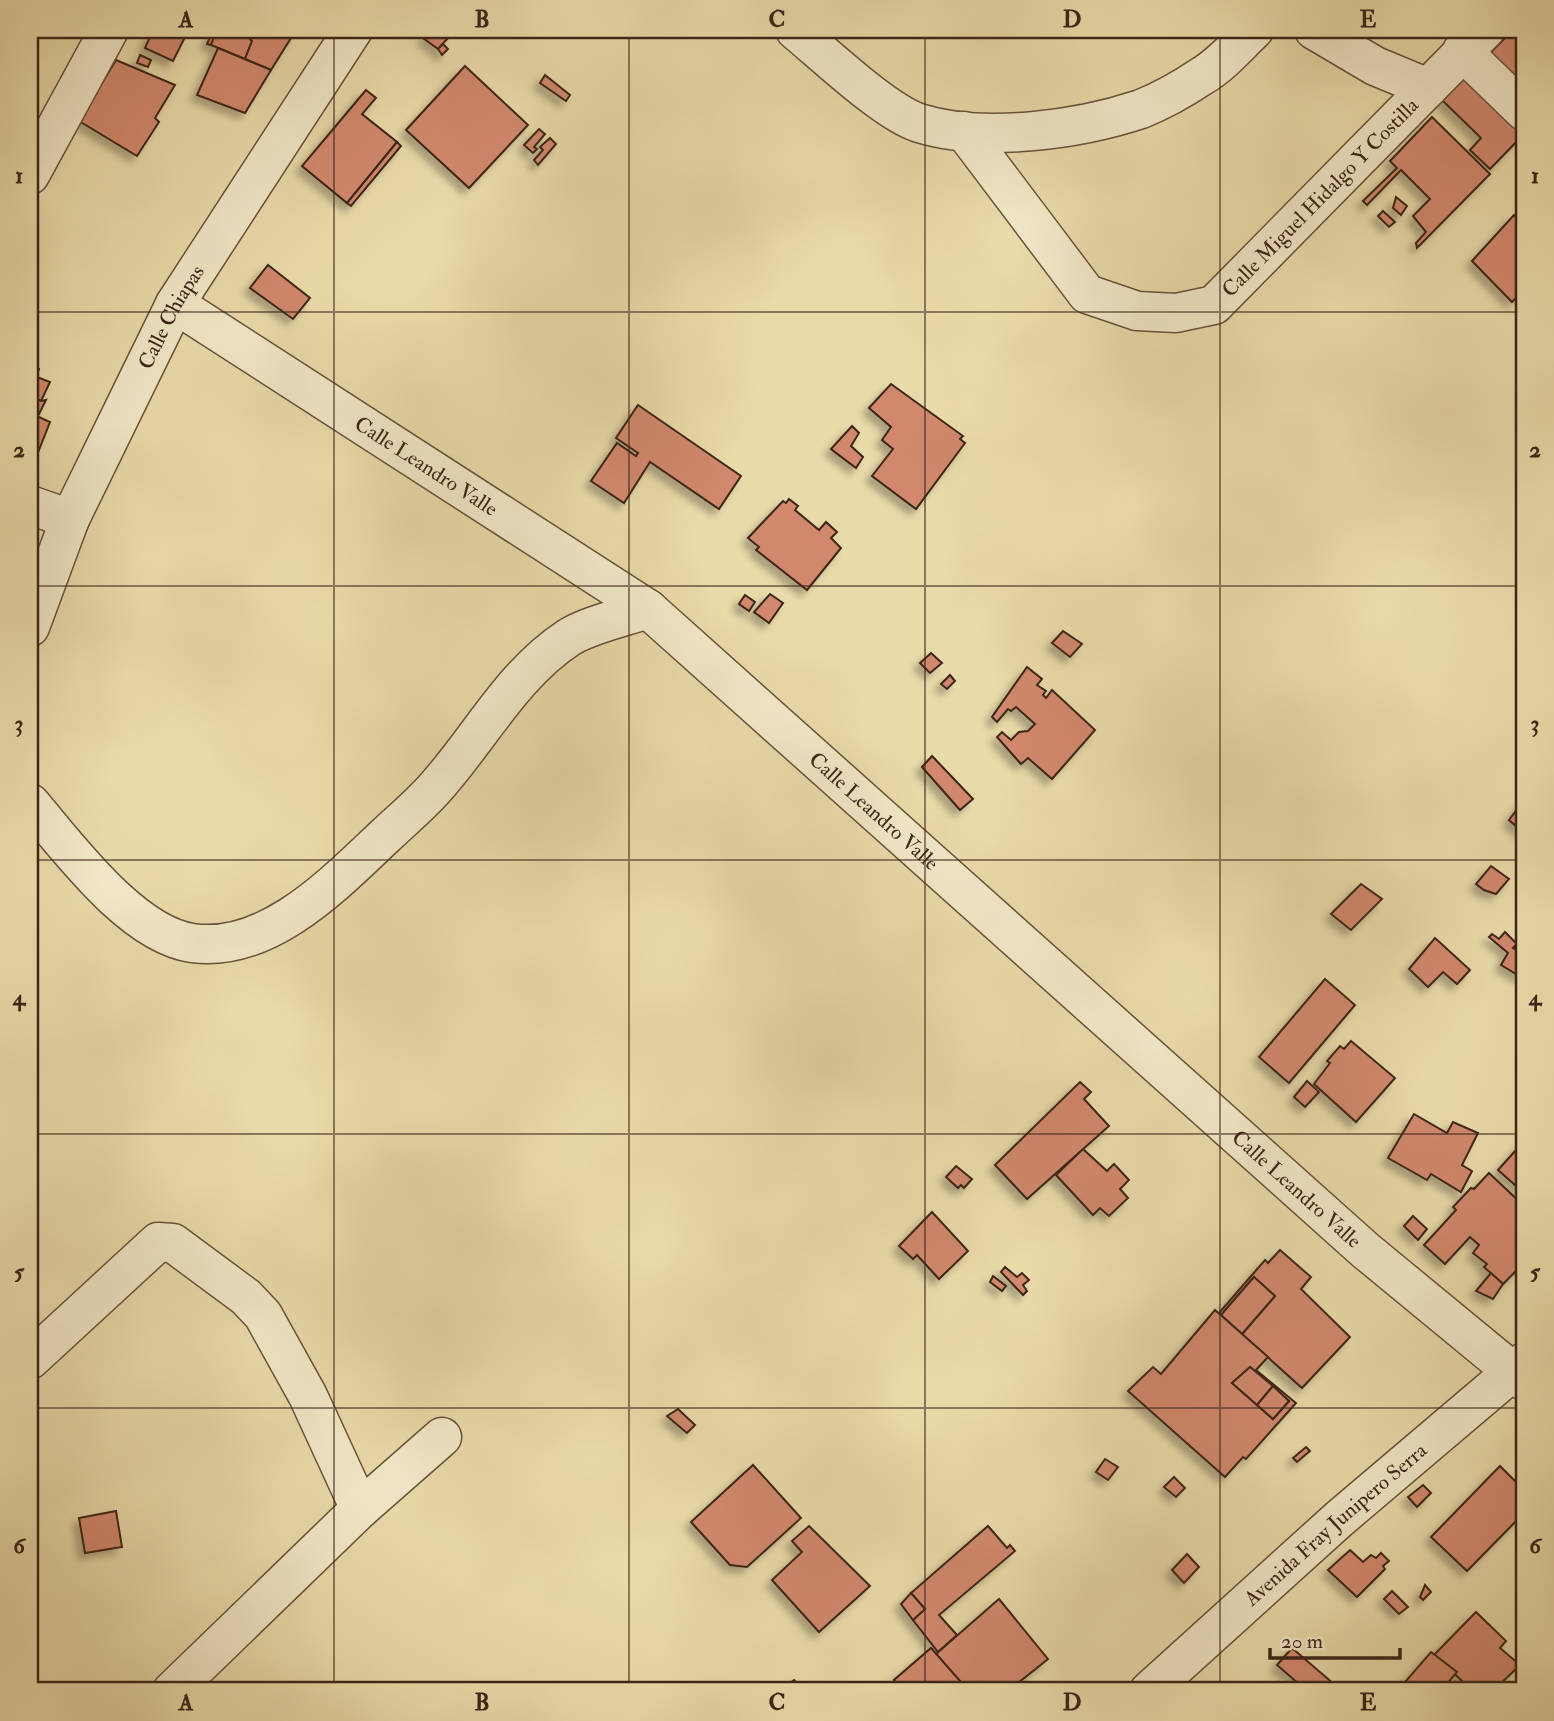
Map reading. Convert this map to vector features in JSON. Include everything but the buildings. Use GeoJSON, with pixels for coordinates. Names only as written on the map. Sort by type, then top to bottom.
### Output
{"type":"FeatureCollection","features":[{"type":"Feature","properties":{"kind":"street"},"geometry":{"type":"LineString","coordinates":[[30,174],[109,30]]}},
{"type":"Feature","properties":{"kind":"street","name":"Calle Chiapas"},"geometry":{"type":"LineString","coordinates":[[30,627],[70,519],[175,304],[353,30]]}},
{"type":"Feature","properties":{"kind":"street"},"geometry":{"type":"LineString","coordinates":[[795,30],[868,91],[917,122],[964,131],[1021,132],[1084,122],[1142,108],[1205,75],[1254,30]]}},
{"type":"Feature","properties":{"kind":"street"},"geometry":{"type":"LineString","coordinates":[[1314,30],[1375,66],[1428,88]]}},
{"type":"Feature","properties":{"kind":"street"},"geometry":{"type":"LineString","coordinates":[[1473,40],[1524,111]]}},
{"type":"Feature","properties":{"kind":"street","name":"Calle Miguel Hidalgo Y Costilla"},"geometry":{"type":"LineString","coordinates":[[964,131],[1087,294],[1137,311],[1176,313],[1214,305],[1473,40]]}},
{"type":"Feature","properties":{"kind":"street","name":"Calle Leandro Valle"},"geometry":{"type":"LineString","coordinates":[[175,304],[648,608],[1365,1250],[1521,1371]]}},
{"type":"Feature","properties":{"kind":"street"},"geometry":{"type":"LineString","coordinates":[[30,505],[70,519]]}},
{"type":"Feature","properties":{"kind":"street"},"geometry":{"type":"LineString","coordinates":[[30,803],[123,907],[156,928],[191,943],[232,941],[277,924],[339,879],[435,788],[510,689],[569,637],[648,608]]}},
{"type":"Feature","properties":{"kind":"street"},"geometry":{"type":"LineString","coordinates":[[30,1360],[158,1242],[173,1242],[246,1297],[263,1315],[308,1396],[360,1509]]}},
{"type":"Feature","properties":{"kind":"street","name":"Avenida Fray Junipero Serra"},"geometry":{"type":"LineString","coordinates":[[1149,1691],[1339,1519],[1521,1371]]}},
{"type":"Feature","properties":{"kind":"street"},"geometry":{"type":"LineString","coordinates":[[172,1691],[360,1509],[442,1437]]}}]}
